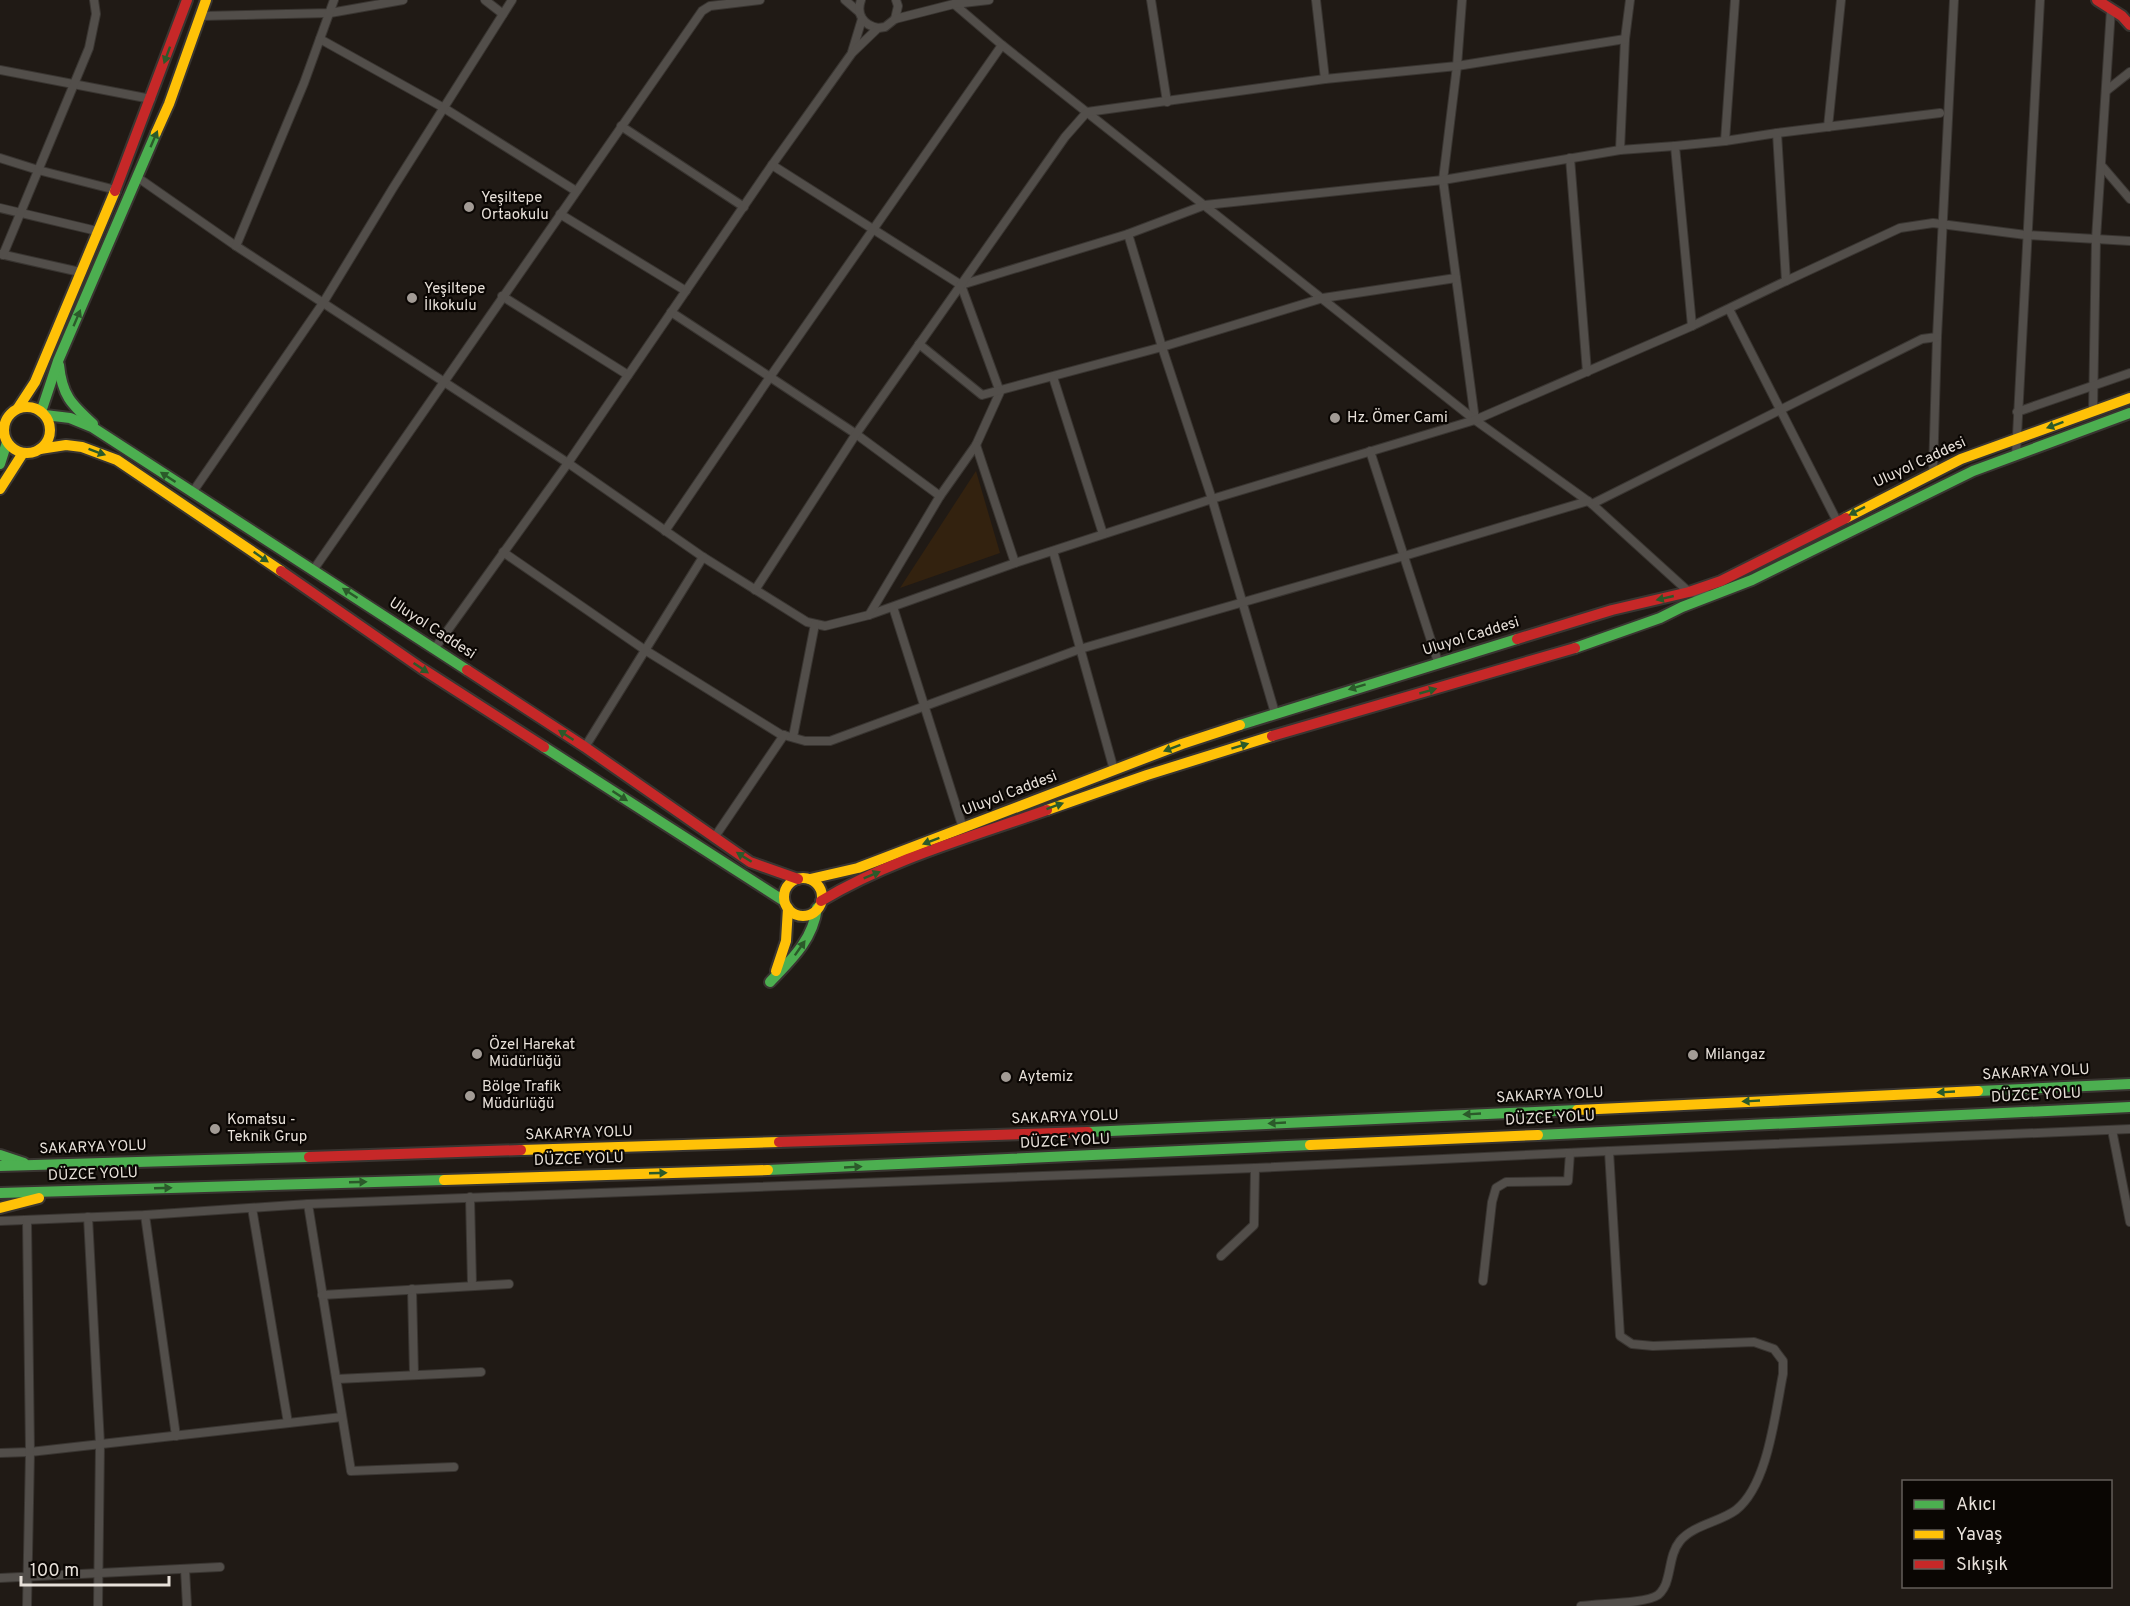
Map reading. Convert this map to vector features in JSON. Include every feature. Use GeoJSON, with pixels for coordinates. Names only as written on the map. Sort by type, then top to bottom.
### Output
{"type":"FeatureCollection","features":[{"type":"Feature","properties":{"kind":"main road"},"geometry":{"type":"LineString","coordinates":[[0,464],[5,420],[16,410],[35,382],[116,190],[187,0]]}},
{"type":"Feature","properties":{"kind":"main road"},"geometry":{"type":"LineString","coordinates":[[43,413],[62,352],[169,104],[206,0]]}},
{"type":"Feature","properties":{"kind":"main road"},"geometry":{"type":"LineString","coordinates":[[2097,0],[2130,25]]}},
{"type":"Feature","properties":{"kind":"main road"},"geometry":{"type":"LineString","coordinates":[[62,352],[59,366],[62,389],[71,405],[104,435]]}},
{"type":"Feature","properties":{"kind":"main road","name":"Uluyol Caddesi"},"geometry":{"type":"LineString","coordinates":[[810,879],[858,868],[1114,770],[1275,713],[1612,610],[1689,592],[1721,581],[1933,472],[2130,398]]}},
{"type":"Feature","properties":{"kind":"main road"},"geometry":{"type":"LineString","coordinates":[[0,416],[32,407],[43,413],[50,429],[49,437],[40,449]]}},
{"type":"Feature","properties":{"kind":"main road","name":"Uluyol Caddesi"},"geometry":{"type":"LineString","coordinates":[[43,413],[70,418],[92,426],[585,747],[750,862],[798,879]]}},
{"type":"Feature","properties":{"kind":"main road","name":"Uluyol Caddesi"},"geometry":{"type":"LineString","coordinates":[[819,905],[845,886],[884,870],[1132,779],[1596,642],[1660,618],[1752,580],[1972,471],[2130,413]]}},
{"type":"Feature","properties":{"kind":"main road"},"geometry":{"type":"LineString","coordinates":[[4,439],[16,451],[23,453],[33,453],[40,449],[66,445],[82,447],[117,460],[421,668],[786,904],[793,913],[802,915],[812,913],[819,905]]}},
{"type":"Feature","properties":{"kind":"main road"},"geometry":{"type":"LineString","coordinates":[[0,489],[23,453]]}},
{"type":"Feature","properties":{"kind":"main road"},"geometry":{"type":"LineString","coordinates":[[798,879],[810,879],[818,886],[817,918],[813,929],[796,954],[770,982],[782,960],[789,937],[787,887],[798,879]]}},
{"type":"Feature","properties":{"kind":"main road","name":"SAKARYA YOLU"},"geometry":{"type":"LineString","coordinates":[[0,1166],[1052,1134],[2130,1084]]}},
{"type":"Feature","properties":{"kind":"main road","name":"DÜZCE YOLU"},"geometry":{"type":"LineString","coordinates":[[0,1193],[823,1168],[2130,1107]]}},
{"type":"Feature","properties":{"kind":"main road"},"geometry":{"type":"LineString","coordinates":[[0,1155],[32,1165]]}},
{"type":"Feature","properties":{"kind":"main road"},"geometry":{"type":"LineString","coordinates":[[0,1208],[13,1203],[78,1190]]}},
{"type":"Feature","properties":{"kind":"street"},"geometry":{"type":"LineString","coordinates":[[80,272],[2,255],[89,48],[96,14],[94,0]]}},
{"type":"Feature","properties":{"kind":"street"},"geometry":{"type":"LineString","coordinates":[[236,246],[334,0]]}},
{"type":"Feature","properties":{"kind":"street"},"geometry":{"type":"LineString","coordinates":[[201,16],[330,13],[403,0]]}},
{"type":"Feature","properties":{"kind":"street"},"geometry":{"type":"LineString","coordinates":[[485,0],[503,14]]}},
{"type":"Feature","properties":{"kind":"street"},"geometry":{"type":"LineString","coordinates":[[192,493],[322,303],[512,0]]}},
{"type":"Feature","properties":{"kind":"street"},"geometry":{"type":"LineString","coordinates":[[314,569],[702,11],[710,6],[760,0]]}},
{"type":"Feature","properties":{"kind":"street"},"geometry":{"type":"LineString","coordinates":[[845,0],[866,24],[878,28]]}},
{"type":"Feature","properties":{"kind":"street"},"geometry":{"type":"LineString","coordinates":[[852,53],[861,16],[861,0]]}},
{"type":"Feature","properties":{"kind":"street"},"geometry":{"type":"LineString","coordinates":[[435,648],[568,463],[772,165],[852,53],[878,28],[891,24],[895,19],[898,6],[896,0]]}},
{"type":"Feature","properties":{"kind":"street"},"geometry":{"type":"LineString","coordinates":[[895,19],[954,4],[989,0]]}},
{"type":"Feature","properties":{"kind":"street"},"geometry":{"type":"LineString","coordinates":[[1151,0],[1167,102]]}},
{"type":"Feature","properties":{"kind":"street"},"geometry":{"type":"LineString","coordinates":[[1316,0],[1325,79]]}},
{"type":"Feature","properties":{"kind":"street"},"geometry":{"type":"LineString","coordinates":[[1462,0],[1457,66],[1443,180],[1475,420]]}},
{"type":"Feature","properties":{"kind":"street"},"geometry":{"type":"LineString","coordinates":[[1620,150],[1625,39],[1630,0]]}},
{"type":"Feature","properties":{"kind":"street"},"geometry":{"type":"LineString","coordinates":[[1725,141],[1735,0]]}},
{"type":"Feature","properties":{"kind":"street"},"geometry":{"type":"LineString","coordinates":[[1828,127],[1841,0]]}},
{"type":"Feature","properties":{"kind":"street"},"geometry":{"type":"LineString","coordinates":[[1933,472],[1937,337],[1954,0]]}},
{"type":"Feature","properties":{"kind":"street"},"geometry":{"type":"LineString","coordinates":[[2016,455],[2040,0]]}},
{"type":"Feature","properties":{"kind":"street"},"geometry":{"type":"LineString","coordinates":[[954,4],[1002,45],[1475,420],[1590,502],[1689,592],[1712,596]]}},
{"type":"Feature","properties":{"kind":"street"},"geometry":{"type":"LineString","coordinates":[[2093,411],[2096,239],[2111,9]]}},
{"type":"Feature","properties":{"kind":"street"},"geometry":{"type":"LineString","coordinates":[[320,39],[444,108],[576,191]]}},
{"type":"Feature","properties":{"kind":"street"},"geometry":{"type":"LineString","coordinates":[[755,590],[856,434],[1065,137],[1087,112],[1325,79],[1457,66],[1625,39]]}},
{"type":"Feature","properties":{"kind":"street"},"geometry":{"type":"LineString","coordinates":[[665,531],[1002,45]]}},
{"type":"Feature","properties":{"kind":"street"},"geometry":{"type":"LineString","coordinates":[[0,70],[151,99]]}},
{"type":"Feature","properties":{"kind":"street"},"geometry":{"type":"LineString","coordinates":[[2106,91],[2130,72]]}},
{"type":"Feature","properties":{"kind":"street"},"geometry":{"type":"LineString","coordinates":[[961,285],[1128,234],[1205,205],[1443,180],[1620,150],[1725,141],[1940,113]]}},
{"type":"Feature","properties":{"kind":"street"},"geometry":{"type":"LineString","coordinates":[[621,126],[744,207]]}},
{"type":"Feature","properties":{"kind":"street"},"geometry":{"type":"LineString","coordinates":[[1776,133],[1786,281]]}},
{"type":"Feature","properties":{"kind":"street"},"geometry":{"type":"LineString","coordinates":[[1675,146],[1692,326]]}},
{"type":"Feature","properties":{"kind":"street"},"geometry":{"type":"LineString","coordinates":[[0,158],[116,190]]}},
{"type":"Feature","properties":{"kind":"street"},"geometry":{"type":"LineString","coordinates":[[1570,158],[1587,372]]}},
{"type":"Feature","properties":{"kind":"street"},"geometry":{"type":"LineString","coordinates":[[772,165],[961,285],[1000,392],[976,445],[940,496],[869,615]]}},
{"type":"Feature","properties":{"kind":"street"},"geometry":{"type":"LineString","coordinates":[[2101,165],[2130,199]]}},
{"type":"Feature","properties":{"kind":"street"},"geometry":{"type":"LineString","coordinates":[[137,177],[236,246],[568,463],[703,557],[807,622],[825,626],[869,615],[1015,563],[1212,499],[1475,420],[1692,326],[1900,228],[1933,223],[2026,235],[2130,241]]}},
{"type":"Feature","properties":{"kind":"street"},"geometry":{"type":"LineString","coordinates":[[0,208],[97,231]]}},
{"type":"Feature","properties":{"kind":"street"},"geometry":{"type":"LineString","coordinates":[[560,214],[686,291]]}},
{"type":"Feature","properties":{"kind":"street"},"geometry":{"type":"LineString","coordinates":[[1128,234],[1212,499],[1275,713]]}},
{"type":"Feature","properties":{"kind":"street"},"geometry":{"type":"LineString","coordinates":[[919,344],[982,395],[1162,347],[1323,298],[1456,278]]}},
{"type":"Feature","properties":{"kind":"street"},"geometry":{"type":"LineString","coordinates":[[502,296],[628,375]]}},
{"type":"Feature","properties":{"kind":"street"},"geometry":{"type":"LineString","coordinates":[[1729,309],[1837,521]]}},
{"type":"Feature","properties":{"kind":"street"},"geometry":{"type":"LineString","coordinates":[[671,312],[856,434],[940,496]]}},
{"type":"Feature","properties":{"kind":"street"},"geometry":{"type":"LineString","coordinates":[[503,552],[645,650],[788,736],[805,741],[830,741],[1080,649],[1590,502],[1781,411],[1922,339],[1937,337]]}},
{"type":"Feature","properties":{"kind":"street"},"geometry":{"type":"LineString","coordinates":[[2017,412],[2130,373]]}},
{"type":"Feature","properties":{"kind":"street"},"geometry":{"type":"LineString","coordinates":[[1053,377],[1103,534]]}},
{"type":"Feature","properties":{"kind":"street"},"geometry":{"type":"LineString","coordinates":[[976,445],[1015,563]]}},
{"type":"Feature","properties":{"kind":"street"},"geometry":{"type":"LineString","coordinates":[[1370,451],[1438,662]]}},
{"type":"Feature","properties":{"kind":"street"},"geometry":{"type":"LineString","coordinates":[[1053,551],[1114,770]]}},
{"type":"Feature","properties":{"kind":"street"},"geometry":{"type":"LineString","coordinates":[[585,747],[703,557]]}},
{"type":"Feature","properties":{"kind":"street"},"geometry":{"type":"LineString","coordinates":[[893,607],[963,828]]}},
{"type":"Feature","properties":{"kind":"street"},"geometry":{"type":"LineString","coordinates":[[714,838],[788,736],[815,624]]}},
{"type":"Feature","properties":{"kind":"street"},"geometry":{"type":"LineString","coordinates":[[0,1221],[470,1197],[1255,1168],[2130,1129]]}},
{"type":"Feature","properties":{"kind":"street"},"geometry":{"type":"LineString","coordinates":[[2112,1130],[2130,1222]]}},
{"type":"Feature","properties":{"kind":"street"},"geometry":{"type":"LineString","coordinates":[[1581,1606],[1647,1600],[1659,1594],[1667,1583],[1674,1552],[1681,1540],[1697,1529],[1733,1512],[1748,1500],[1762,1475],[1784,1374],[1783,1361],[1774,1349],[1754,1342],[1653,1346],[1632,1344],[1620,1336],[1609,1151]]}},
{"type":"Feature","properties":{"kind":"street"},"geometry":{"type":"LineString","coordinates":[[1483,1281],[1492,1202],[1497,1188],[1506,1182],[1568,1181],[1570,1153]]}},
{"type":"Feature","properties":{"kind":"street"},"geometry":{"type":"LineString","coordinates":[[1221,1256],[1254,1225],[1255,1168]]}},
{"type":"Feature","properties":{"kind":"street"},"geometry":{"type":"LineString","coordinates":[[470,1197],[472,1285]]}},
{"type":"Feature","properties":{"kind":"street"},"geometry":{"type":"LineString","coordinates":[[308,1204],[351,1470],[454,1467]]}},
{"type":"Feature","properties":{"kind":"street"},"geometry":{"type":"LineString","coordinates":[[252,1208],[288,1423]]}},
{"type":"Feature","properties":{"kind":"street"},"geometry":{"type":"LineString","coordinates":[[145,1215],[176,1436]]}},
{"type":"Feature","properties":{"kind":"street"},"geometry":{"type":"LineString","coordinates":[[88,1217],[100,1444],[98,1606]]}},
{"type":"Feature","properties":{"kind":"street"},"geometry":{"type":"LineString","coordinates":[[27,1221],[30,1452],[27,1606]]}},
{"type":"Feature","properties":{"kind":"street"},"geometry":{"type":"LineString","coordinates":[[322,1295],[509,1284]]}},
{"type":"Feature","properties":{"kind":"street"},"geometry":{"type":"LineString","coordinates":[[412,1289],[414,1375]]}},
{"type":"Feature","properties":{"kind":"street"},"geometry":{"type":"LineString","coordinates":[[337,1379],[481,1372]]}},
{"type":"Feature","properties":{"kind":"street"},"geometry":{"type":"LineString","coordinates":[[0,1453],[30,1452],[342,1417]]}},
{"type":"Feature","properties":{"kind":"street"},"geometry":{"type":"LineString","coordinates":[[0,1578],[220,1567]]}},
{"type":"Feature","properties":{"kind":"street"},"geometry":{"type":"LineString","coordinates":[[185,1569],[187,1606]]}},
{"type":"Feature","properties":{"kind":"shaded area"},"geometry":{"type":"Polygon","coordinates":[[[976,471],[1000,553],[900,588],[976,471]]]}},
{"type":"Feature","properties":{"kind":"traffic: fast"},"geometry":{"type":"LineString","coordinates":[[41,412],[58,361],[156,133]]}},
{"type":"Feature","properties":{"kind":"traffic: fast"},"geometry":{"type":"LineString","coordinates":[[59,365],[65,392],[79,411],[93,424]]}},
{"type":"Feature","properties":{"kind":"traffic: fast"},"geometry":{"type":"LineString","coordinates":[[1575,648],[1660,618],[1752,580],[1973,471],[2130,413]]}},
{"type":"Feature","properties":{"kind":"traffic: fast"},"geometry":{"type":"LineString","coordinates":[[45,415],[70,418],[92,427],[467,670]]}},
{"type":"Feature","properties":{"kind":"traffic: fast"},"geometry":{"type":"LineString","coordinates":[[0,464],[7,442]]}},
{"type":"Feature","properties":{"kind":"traffic: fast"},"geometry":{"type":"LineString","coordinates":[[1240,725],[1517,639]]}},
{"type":"Feature","properties":{"kind":"traffic: fast"},"geometry":{"type":"LineString","coordinates":[[544,747],[784,901]]}},
{"type":"Feature","properties":{"kind":"traffic: fast"},"geometry":{"type":"LineString","coordinates":[[770,982],[806,940],[817,908]]}},
{"type":"Feature","properties":{"kind":"traffic: fast"},"geometry":{"type":"LineString","coordinates":[[1978,1091],[2130,1084]]}},
{"type":"Feature","properties":{"kind":"traffic: fast"},"geometry":{"type":"LineString","coordinates":[[1538,1135],[2130,1107]]}},
{"type":"Feature","properties":{"kind":"traffic: fast"},"geometry":{"type":"LineString","coordinates":[[1088,1132],[1577,1110]]}},
{"type":"Feature","properties":{"kind":"traffic: fast"},"geometry":{"type":"LineString","coordinates":[[768,1170],[1310,1145]]}},
{"type":"Feature","properties":{"kind":"traffic: fast"},"geometry":{"type":"LineString","coordinates":[[0,1155],[24,1163]]}},
{"type":"Feature","properties":{"kind":"traffic: fast"},"geometry":{"type":"LineString","coordinates":[[0,1166],[309,1157]]}},
{"type":"Feature","properties":{"kind":"traffic: fast"},"geometry":{"type":"LineString","coordinates":[[0,1193],[444,1180]]}},
{"type":"Feature","properties":{"kind":"traffic: slow"},"geometry":{"type":"LineString","coordinates":[[156,133],[169,104],[206,0]]}},
{"type":"Feature","properties":{"kind":"traffic: slow"},"geometry":{"type":"LineString","coordinates":[[18,408],[35,382],[115,191]]}},
{"type":"Feature","properties":{"kind":"traffic: slow"},"geometry":{"type":"LineString","coordinates":[[1846,518],[1961,459],[2130,398]]}},
{"type":"Feature","properties":{"kind":"traffic: slow"},"geometry":{"type":"LineString","coordinates":[[27,407],[36,408],[43,414],[49,421],[50,430],[49,439],[43,446],[36,452],[27,453],[18,452],[11,446],[5,439],[4,430],[5,421],[11,414],[18,408],[27,407]]}},
{"type":"Feature","properties":{"kind":"traffic: slow"},"geometry":{"type":"LineString","coordinates":[[40,449],[66,445],[82,447],[117,460],[281,571]]}},
{"type":"Feature","properties":{"kind":"traffic: slow"},"geometry":{"type":"LineString","coordinates":[[0,489],[23,453]]}},
{"type":"Feature","properties":{"kind":"traffic: slow"},"geometry":{"type":"LineString","coordinates":[[810,879],[858,868],[1182,744],[1240,725]]}},
{"type":"Feature","properties":{"kind":"traffic: slow"},"geometry":{"type":"LineString","coordinates":[[1047,810],[1147,775],[1272,736]]}},
{"type":"Feature","properties":{"kind":"traffic: slow"},"geometry":{"type":"LineString","coordinates":[[803,878],[816,884],[822,897],[816,910],[803,916],[790,910],[784,897],[790,884],[803,878]]}},
{"type":"Feature","properties":{"kind":"traffic: slow"},"geometry":{"type":"LineString","coordinates":[[776,971],[786,941],[788,908]]}},
{"type":"Feature","properties":{"kind":"traffic: slow"},"geometry":{"type":"LineString","coordinates":[[1577,1110],[1978,1091]]}},
{"type":"Feature","properties":{"kind":"traffic: slow"},"geometry":{"type":"LineString","coordinates":[[1310,1145],[1538,1135]]}},
{"type":"Feature","properties":{"kind":"traffic: slow"},"geometry":{"type":"LineString","coordinates":[[521,1150],[779,1142]]}},
{"type":"Feature","properties":{"kind":"traffic: slow"},"geometry":{"type":"LineString","coordinates":[[444,1180],[768,1170]]}},
{"type":"Feature","properties":{"kind":"traffic: slow"},"geometry":{"type":"LineString","coordinates":[[0,1208],[39,1198]]}},
{"type":"Feature","properties":{"kind":"traffic: jam"},"geometry":{"type":"LineString","coordinates":[[115,191],[187,0]]}},
{"type":"Feature","properties":{"kind":"traffic: jam"},"geometry":{"type":"LineString","coordinates":[[2097,0],[2122,16],[2130,25]]}},
{"type":"Feature","properties":{"kind":"traffic: jam"},"geometry":{"type":"LineString","coordinates":[[1517,639],[1612,610],[1689,592],[1721,581],[1846,518]]}},
{"type":"Feature","properties":{"kind":"traffic: jam"},"geometry":{"type":"LineString","coordinates":[[281,571],[421,668],[544,747]]}},
{"type":"Feature","properties":{"kind":"traffic: jam"},"geometry":{"type":"LineString","coordinates":[[1272,736],[1575,648]]}},
{"type":"Feature","properties":{"kind":"traffic: jam"},"geometry":{"type":"LineString","coordinates":[[467,670],[585,747],[750,862],[798,879]]}},
{"type":"Feature","properties":{"kind":"traffic: jam"},"geometry":{"type":"LineString","coordinates":[[821,901],[903,861],[1047,810]]}},
{"type":"Feature","properties":{"kind":"traffic: jam"},"geometry":{"type":"LineString","coordinates":[[779,1142],[1088,1132]]}},
{"type":"Feature","properties":{"kind":"traffic: jam"},"geometry":{"type":"LineString","coordinates":[[309,1157],[521,1150]]}},
{"type":"Feature","properties":{"kind":"place","name":"Yeşiltepe Ortaokulu"},"geometry":{"type":"Point","coordinates":[469,207]}},
{"type":"Feature","properties":{"kind":"place","name":"Yeşiltepe İlkokulu"},"geometry":{"type":"Point","coordinates":[412,298]}},
{"type":"Feature","properties":{"kind":"place","name":"Hz. Ömer Cami"},"geometry":{"type":"Point","coordinates":[1335,418]}},
{"type":"Feature","properties":{"kind":"place","name":"Özel Harekat Müdürlüğü"},"geometry":{"type":"Point","coordinates":[477,1054]}},
{"type":"Feature","properties":{"kind":"place","name":"Milangaz"},"geometry":{"type":"Point","coordinates":[1693,1055]}},
{"type":"Feature","properties":{"kind":"place","name":"Aytemiz"},"geometry":{"type":"Point","coordinates":[1006,1077]}},
{"type":"Feature","properties":{"kind":"place","name":"Bölge Trafik Müdürlüğü"},"geometry":{"type":"Point","coordinates":[470,1096]}},
{"type":"Feature","properties":{"kind":"place","name":"Komatsu - Teknik Grup"},"geometry":{"type":"Point","coordinates":[215,1129]}}]}
